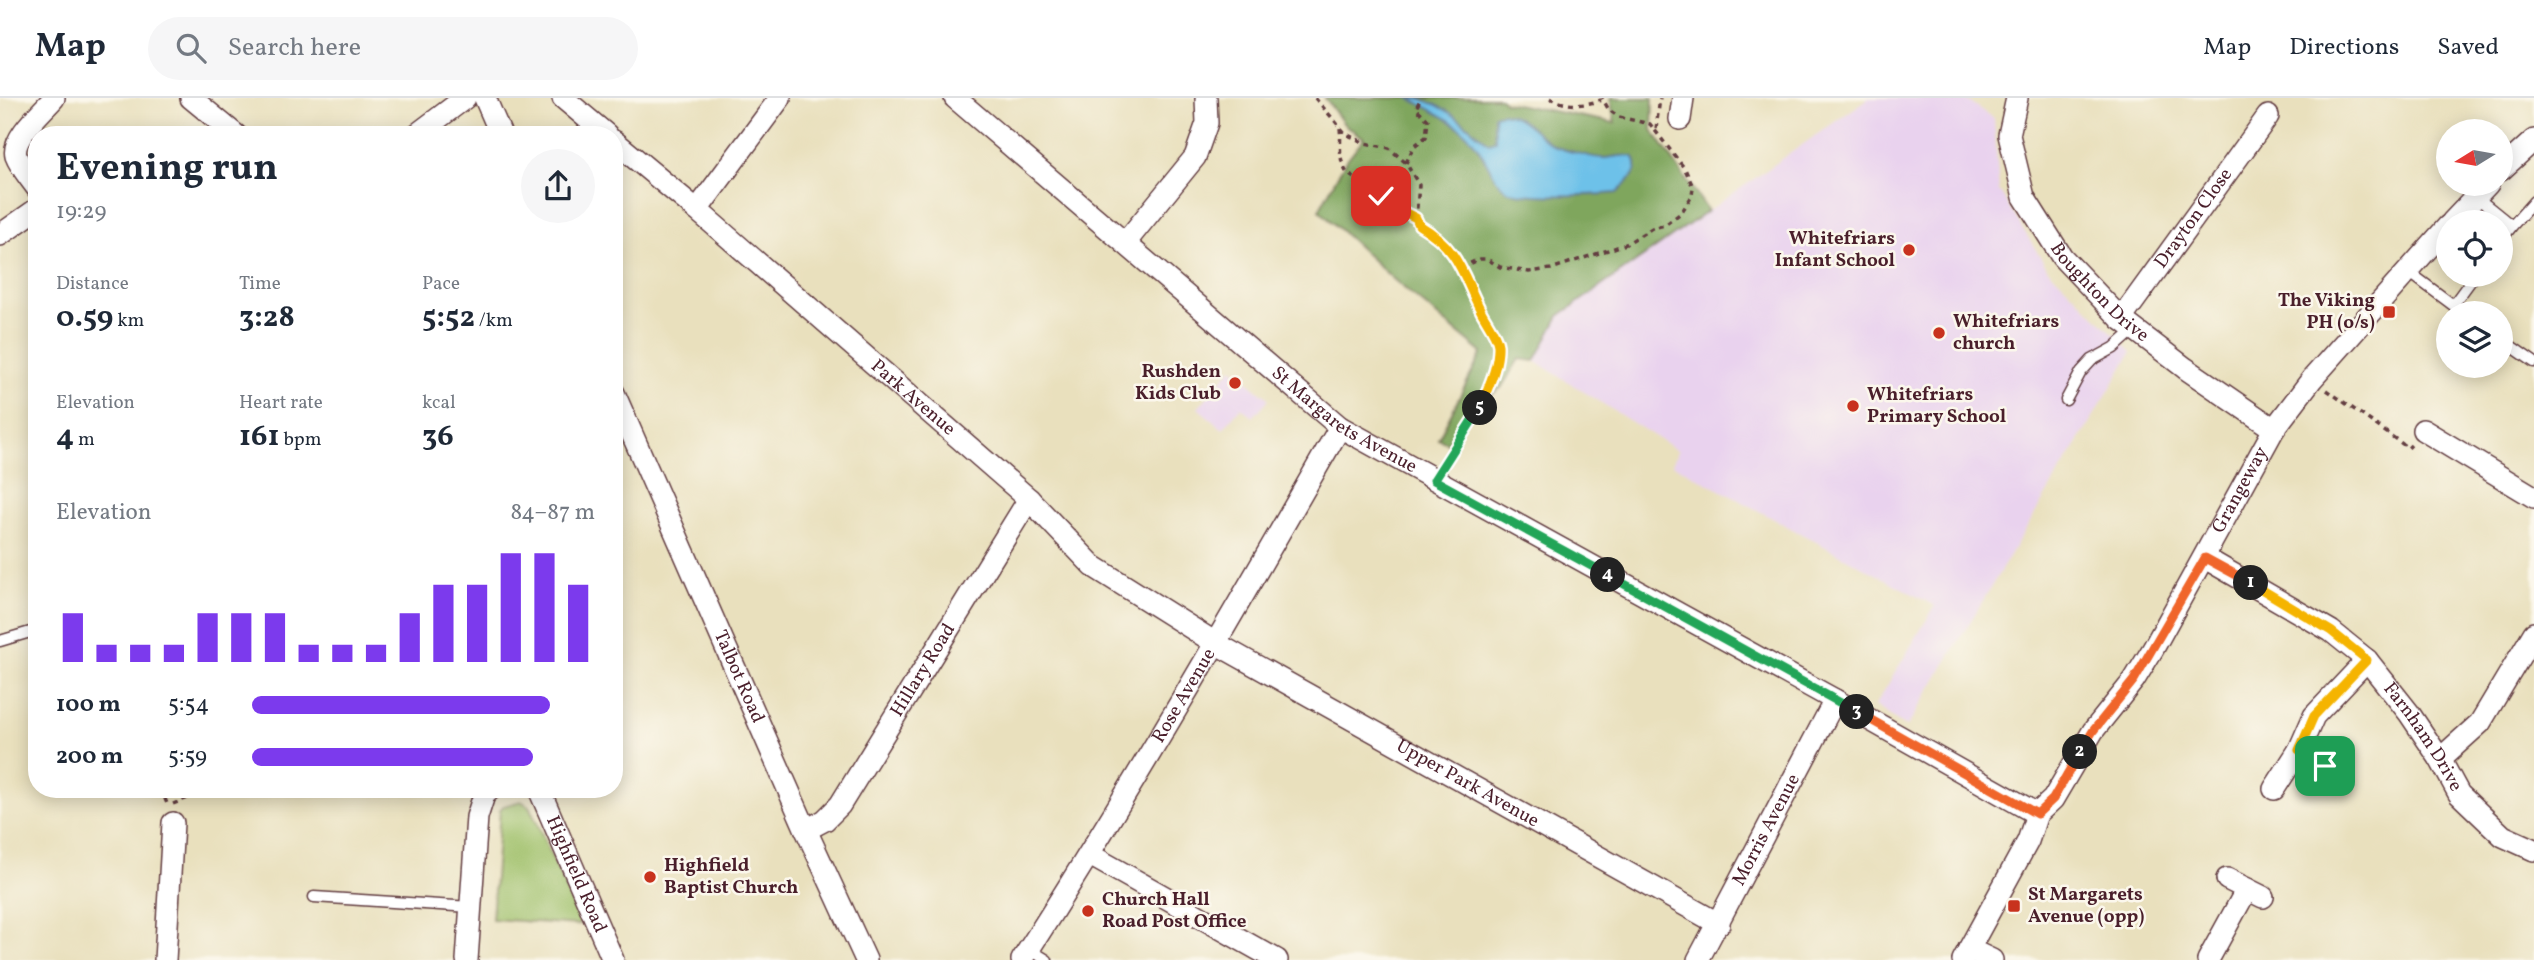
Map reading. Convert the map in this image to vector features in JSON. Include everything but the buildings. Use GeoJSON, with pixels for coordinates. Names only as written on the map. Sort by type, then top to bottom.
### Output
{"type":"FeatureCollection","features":[{"type":"Feature","properties":{"kind":"street"},"geometry":{"type":"LineString","coordinates":[[29,126],[54,98]]}},
{"type":"Feature","properties":{"kind":"street"},"geometry":{"type":"LineString","coordinates":[[191,98],[225,126]]}},
{"type":"Feature","properties":{"kind":"street"},"geometry":{"type":"LineString","coordinates":[[428,126],[465,98]]}},
{"type":"Feature","properties":{"kind":"street"},"geometry":{"type":"LineString","coordinates":[[485,98],[497,126]]}},
{"type":"Feature","properties":{"kind":"street"},"geometry":{"type":"LineString","coordinates":[[563,98],[596,126]]}},
{"type":"Feature","properties":{"kind":"street"},"geometry":{"type":"LineString","coordinates":[[697,210],[780,98]]}},
{"type":"Feature","properties":{"kind":"street","name":"St Margarets Avenue"},"geometry":{"type":"LineString","coordinates":[[956,98],[1340,427],[2037,814]]}},
{"type":"Feature","properties":{"kind":"street"},"geometry":{"type":"LineString","coordinates":[[1125,243],[1195,157],[1208,123],[1206,98]]}},
{"type":"Feature","properties":{"kind":"street","name":"Boughton Drive"},"geometry":{"type":"LineString","coordinates":[[2017,98],[2010,135],[2024,197],[2063,257],[2127,324],[2274,429]]}},
{"type":"Feature","properties":{"kind":"street","name":"Drayton Close"},"geometry":{"type":"LineString","coordinates":[[2127,324],[2268,116]]}},
{"type":"Feature","properties":{"kind":"street"},"geometry":{"type":"LineString","coordinates":[[0,153],[28,127]]}},
{"type":"Feature","properties":{"kind":"street"},"geometry":{"type":"LineString","coordinates":[[19,137],[15,146],[16,155],[28,174]]}},
{"type":"Feature","properties":{"kind":"street"},"geometry":{"type":"LineString","coordinates":[[2513,159],[2534,140]]}},
{"type":"Feature","properties":{"kind":"street","name":"Park Avenue"},"geometry":{"type":"LineString","coordinates":[[623,148],[1029,499],[1093,566],[1217,644]]}},
{"type":"Feature","properties":{"kind":"street"},"geometry":{"type":"LineString","coordinates":[[2463,210],[2476,196]]}},
{"type":"Feature","properties":{"kind":"street"},"geometry":{"type":"LineString","coordinates":[[0,235],[28,215]]}},
{"type":"Feature","properties":{"kind":"street","name":"Grangeway"},"geometry":{"type":"LineString","coordinates":[[1966,955],[2028,841],[2037,814],[2053,799],[2093,731],[2134,680],[2205,558],[2274,429],[2312,379],[2436,240]]}},
{"type":"Feature","properties":{"kind":"street","name":"Talbot Road"},"geometry":{"type":"LineString","coordinates":[[623,413],[866,960]]}},
{"type":"Feature","properties":{"kind":"street","name":"Rose Avenue"},"geometry":{"type":"LineString","coordinates":[[1033,956],[1090,855],[1217,644],[1340,427]]}},
{"type":"Feature","properties":{"kind":"street"},"geometry":{"type":"LineString","coordinates":[[2423,430],[2534,497]]}},
{"type":"Feature","properties":{"kind":"street","name":"Hillary Road"},"geometry":{"type":"LineString","coordinates":[[806,830],[825,820],[840,805],[1029,499]]}},
{"type":"Feature","properties":{"kind":"street","name":"Farnham Drive"},"geometry":{"type":"LineString","coordinates":[[2205,558],[2331,631],[2367,660],[2409,713],[2459,794],[2504,836],[2534,850]]}},
{"type":"Feature","properties":{"kind":"street"},"geometry":{"type":"LineString","coordinates":[[2440,760],[2480,723],[2534,633]]}},
{"type":"Feature","properties":{"kind":"street","name":"Upper Park Avenue"},"geometry":{"type":"LineString","coordinates":[[1217,644],[1719,924]]}},
{"type":"Feature","properties":{"kind":"street"},"geometry":{"type":"LineString","coordinates":[[2274,789],[2299,750],[2314,716],[2367,660]]}},
{"type":"Feature","properties":{"kind":"street","name":"Morris Avenue"},"geometry":{"type":"LineString","coordinates":[[1698,960],[1835,700]]}},
{"type":"Feature","properties":{"kind":"street"},"geometry":{"type":"LineString","coordinates":[[2299,750],[2325,766]]}},
{"type":"Feature","properties":{"kind":"street"},"geometry":{"type":"LineString","coordinates":[[467,960],[477,817],[483,798]]}},
{"type":"Feature","properties":{"kind":"street","name":"Highfield Road"},"geometry":{"type":"LineString","coordinates":[[543,798],[613,960]]}},
{"type":"Feature","properties":{"kind":"street"},"geometry":{"type":"LineString","coordinates":[[165,960],[171,814]]}},
{"type":"Feature","properties":{"kind":"street"},"geometry":{"type":"LineString","coordinates":[[1090,855],[1278,960]]}},
{"type":"Feature","properties":{"kind":"street"},"geometry":{"type":"LineString","coordinates":[[2207,960],[2246,888]]}},
{"type":"Feature","properties":{"kind":"street"},"geometry":{"type":"LineString","coordinates":[[1966,955],[1992,960]]}},
{"type":"Feature","properties":{"kind":"lane"},"geometry":{"type":"LineString","coordinates":[[2486,196],[2498,210]]}},
{"type":"Feature","properties":{"kind":"lane"},"geometry":{"type":"LineString","coordinates":[[2513,225],[2534,201]]}},
{"type":"Feature","properties":{"kind":"lane"},"geometry":{"type":"LineString","coordinates":[[2409,272],[2449,301]]}},
{"type":"Feature","properties":{"kind":"lane"},"geometry":{"type":"LineString","coordinates":[[2455,301],[2466,287]]}},
{"type":"Feature","properties":{"kind":"lane"},"geometry":{"type":"LineString","coordinates":[[2066,400],[2081,372],[2092,360],[2114,348],[2127,324]]}},
{"type":"Feature","properties":{"kind":"lane"},"geometry":{"type":"LineString","coordinates":[[2513,347],[2534,362]]}},
{"type":"Feature","properties":{"kind":"lane"},"geometry":{"type":"LineString","coordinates":[[0,641],[28,633]]}},
{"type":"Feature","properties":{"kind":"lane"},"geometry":{"type":"LineString","coordinates":[[314,897],[471,907]]}},
{"type":"Feature","properties":{"kind":"path"},"geometry":{"type":"LineString","coordinates":[[1315,98],[1346,134],[1365,143],[1389,148],[1406,163],[1419,185],[1416,218],[1419,225],[1454,255],[1498,343],[1496,365],[1478,415],[1434,480]]}},
{"type":"Feature","properties":{"kind":"path"},"geometry":{"type":"LineString","coordinates":[[1406,163],[1414,146],[1426,137],[1428,120],[1416,108],[1421,98]]}},
{"type":"Feature","properties":{"kind":"path"},"geometry":{"type":"LineString","coordinates":[[1461,267],[1480,259],[1488,259],[1500,267],[1528,272],[1550,269],[1626,244],[1651,228],[1665,225],[1675,219],[1688,205],[1693,187],[1685,169],[1656,129],[1640,120],[1619,117],[1609,110],[1602,99],[1577,106],[1562,104],[1550,98]]}},
{"type":"Feature","properties":{"kind":"path"},"geometry":{"type":"LineString","coordinates":[[1656,129],[1660,98]]}},
{"type":"Feature","properties":{"kind":"path"},"geometry":{"type":"LineString","coordinates":[[1340,128],[1339,152],[1341,164],[1347,173],[1416,218]]}},
{"type":"Feature","properties":{"kind":"path"},"geometry":{"type":"LineString","coordinates":[[2312,379],[2408,448],[2423,430]]}},
{"type":"Feature","properties":{"kind":"path"},"geometry":{"type":"LineString","coordinates":[[165,798],[171,814],[196,798]]}},
{"type":"Feature","properties":{"kind":"shaded area","name":"Whitefriars Primary School"},"geometry":{"type":"Polygon","coordinates":[[[1869,98],[1964,98],[1994,119],[1999,191],[2048,269],[2132,352],[1907,727],[1875,706],[1935,606],[1672,464],[1678,451],[1535,361],[1559,316],[1869,98]]]}},
{"type":"Feature","properties":{"kind":"shaded area","name":"Rushden Kids Club"},"geometry":{"type":"Polygon","coordinates":[[[1232,368],[1269,399],[1253,417],[1241,407],[1223,429],[1198,408],[1232,368]]]}},
{"type":"Feature","properties":{"kind":"green space"},"geometry":{"type":"Polygon","coordinates":[[[1325,98],[1500,98],[1505,102],[1615,123],[1610,98],[1653,98],[1652,130],[1708,211],[1559,316],[1535,361],[1519,359],[1501,388],[1478,403],[1448,443],[1438,439],[1482,353],[1393,279],[1319,210],[1345,162],[1364,138],[1344,124],[1325,98]]]}},
{"type":"Feature","properties":{"kind":"green space"},"geometry":{"type":"Polygon","coordinates":[[[521,801],[529,806],[532,812],[580,921],[578,925],[492,919],[500,810],[503,806],[521,801]]]}},
{"type":"Feature","properties":{"kind":"water"},"geometry":{"type":"Polygon","coordinates":[[[1409,98],[1442,107],[1489,143],[1495,140],[1494,115],[1502,113],[1518,118],[1557,147],[1598,158],[1626,155],[1634,157],[1635,172],[1617,193],[1559,195],[1513,192],[1500,185],[1466,133],[1443,116],[1409,98]]]}},
{"type":"Feature","properties":{"kind":"place","name":"Whitefriars Infant School"},"geometry":{"type":"Point","coordinates":[1909,250]}},
{"type":"Feature","properties":{"kind":"place","name":"The Viking PH (o/s)"},"geometry":{"type":"Point","coordinates":[2389,312]}},
{"type":"Feature","properties":{"kind":"place","name":"Whitefriars church"},"geometry":{"type":"Point","coordinates":[1939,333]}},
{"type":"Feature","properties":{"kind":"place","name":"Rushden Kids Club"},"geometry":{"type":"Point","coordinates":[1235,383]}},
{"type":"Feature","properties":{"kind":"place","name":"Whitefriars Primary School"},"geometry":{"type":"Point","coordinates":[1853,406]}},
{"type":"Feature","properties":{"kind":"place","name":"Highfield Baptist Church"},"geometry":{"type":"Point","coordinates":[650,877]}},
{"type":"Feature","properties":{"kind":"place","name":"St Margarets Avenue (opp)"},"geometry":{"type":"Point","coordinates":[2014,906]}},
{"type":"Feature","properties":{"kind":"place","name":"Church Hall Road Post Office"},"geometry":{"type":"Point","coordinates":[1088,911]}},
{"type":"Feature","properties":{"kind":"route"},"geometry":{"type":"LineString","coordinates":[[1381,196],[1416,218],[1419,225],[1454,255],[1498,343],[1496,365],[1478,415],[1434,480],[2037,814],[2053,799],[2093,731],[2134,680],[2205,558],[2331,631],[2367,660],[2314,716],[2299,750],[2325,766]]}}]}
